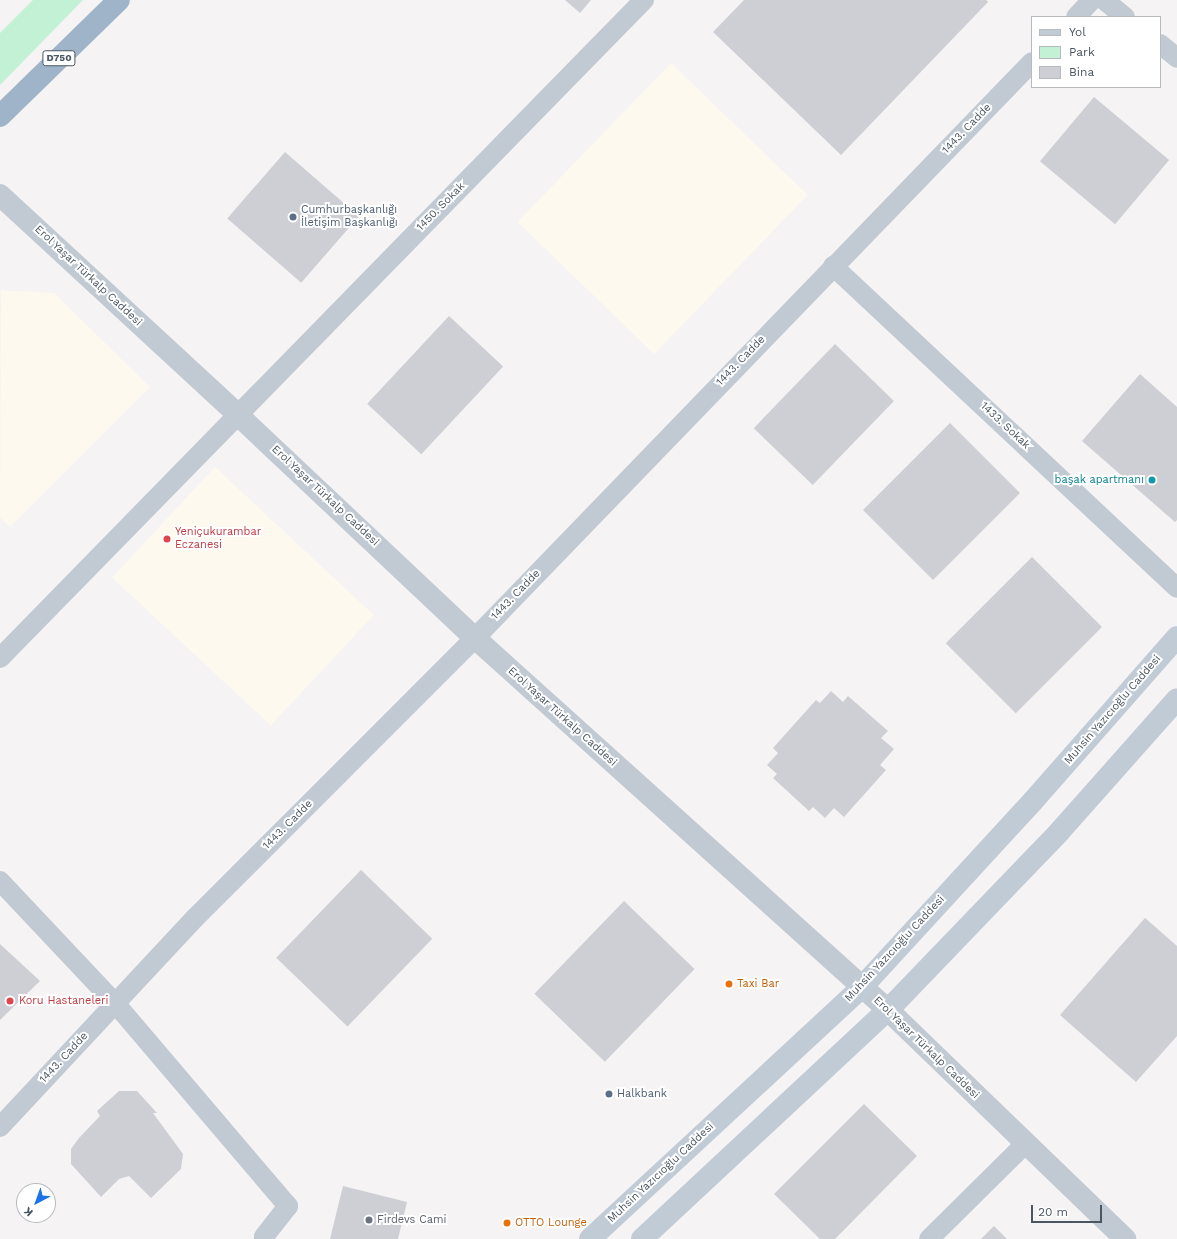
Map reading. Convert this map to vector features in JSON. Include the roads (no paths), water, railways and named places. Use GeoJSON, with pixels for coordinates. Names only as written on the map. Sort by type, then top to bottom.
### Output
{"type":"FeatureCollection","features":[{"type":"Feature","properties":{"kind":"highway","name":"D750"},"geometry":{"type":"LineString","coordinates":[[0,116],[119,0]]}},
{"type":"Feature","properties":{"kind":"main road","name":"Muhsin Yazıcıoğlu Caddesi"},"geometry":{"type":"LineString","coordinates":[[590,1239],[862,987],[1033,801],[1177,637]]}},
{"type":"Feature","properties":{"kind":"main road"},"geometry":{"type":"LineString","coordinates":[[642,1239],[888,1010],[1060,831],[1177,699]]}},
{"type":"Feature","properties":{"kind":"street","name":"1450. Sokak"},"geometry":{"type":"LineString","coordinates":[[0,658],[237,414],[644,0]]}},
{"type":"Feature","properties":{"kind":"street"},"geometry":{"type":"LineString","coordinates":[[1077,16],[1092,0]]}},
{"type":"Feature","properties":{"kind":"street"},"geometry":{"type":"LineString","coordinates":[[1104,0],[1125,16]]}},
{"type":"Feature","properties":{"kind":"street"},"geometry":{"type":"LineString","coordinates":[[1161,45],[1177,58]]}},
{"type":"Feature","properties":{"kind":"street","name":"1443. Cadde"},"geometry":{"type":"LineString","coordinates":[[0,1127],[196,917],[475,638],[833,266],[1031,63]]}},
{"type":"Feature","properties":{"kind":"street","name":"Erol Yaşar Türkalp Caddesi"},"geometry":{"type":"LineString","coordinates":[[3,203],[237,414],[475,638],[888,1010],[1125,1239]]}},
{"type":"Feature","properties":{"kind":"street","name":"1433. Sokak"},"geometry":{"type":"LineString","coordinates":[[833,266],[1177,588]]}},
{"type":"Feature","properties":{"kind":"street"},"geometry":{"type":"LineString","coordinates":[[0,881],[115,1003],[288,1206],[264,1237],[265,1239]]}},
{"type":"Feature","properties":{"kind":"street"},"geometry":{"type":"LineString","coordinates":[[929,1239],[1025,1144]]}},
{"type":"Feature","properties":{"kind":"place","name":"Cumhurbaşkanlığı İletişim Başkanlığı"},"geometry":{"type":"Point","coordinates":[293,217]}},
{"type":"Feature","properties":{"kind":"place","name":"başak apartmanı"},"geometry":{"type":"Point","coordinates":[1152,480]}},
{"type":"Feature","properties":{"kind":"place","name":"Yeniçukurambar Eczanesi"},"geometry":{"type":"Point","coordinates":[167,539]}},
{"type":"Feature","properties":{"kind":"place","name":"Taxi Bar"},"geometry":{"type":"Point","coordinates":[729,984]}},
{"type":"Feature","properties":{"kind":"place","name":"Koru Hastaneleri"},"geometry":{"type":"Point","coordinates":[10,1001]}},
{"type":"Feature","properties":{"kind":"place","name":"Halkbank"},"geometry":{"type":"Point","coordinates":[609,1094]}},
{"type":"Feature","properties":{"kind":"place","name":"Firdevs Cami"},"geometry":{"type":"Point","coordinates":[369,1220]}},
{"type":"Feature","properties":{"kind":"place","name":"OTTO Lounge"},"geometry":{"type":"Point","coordinates":[507,1223]}}]}
